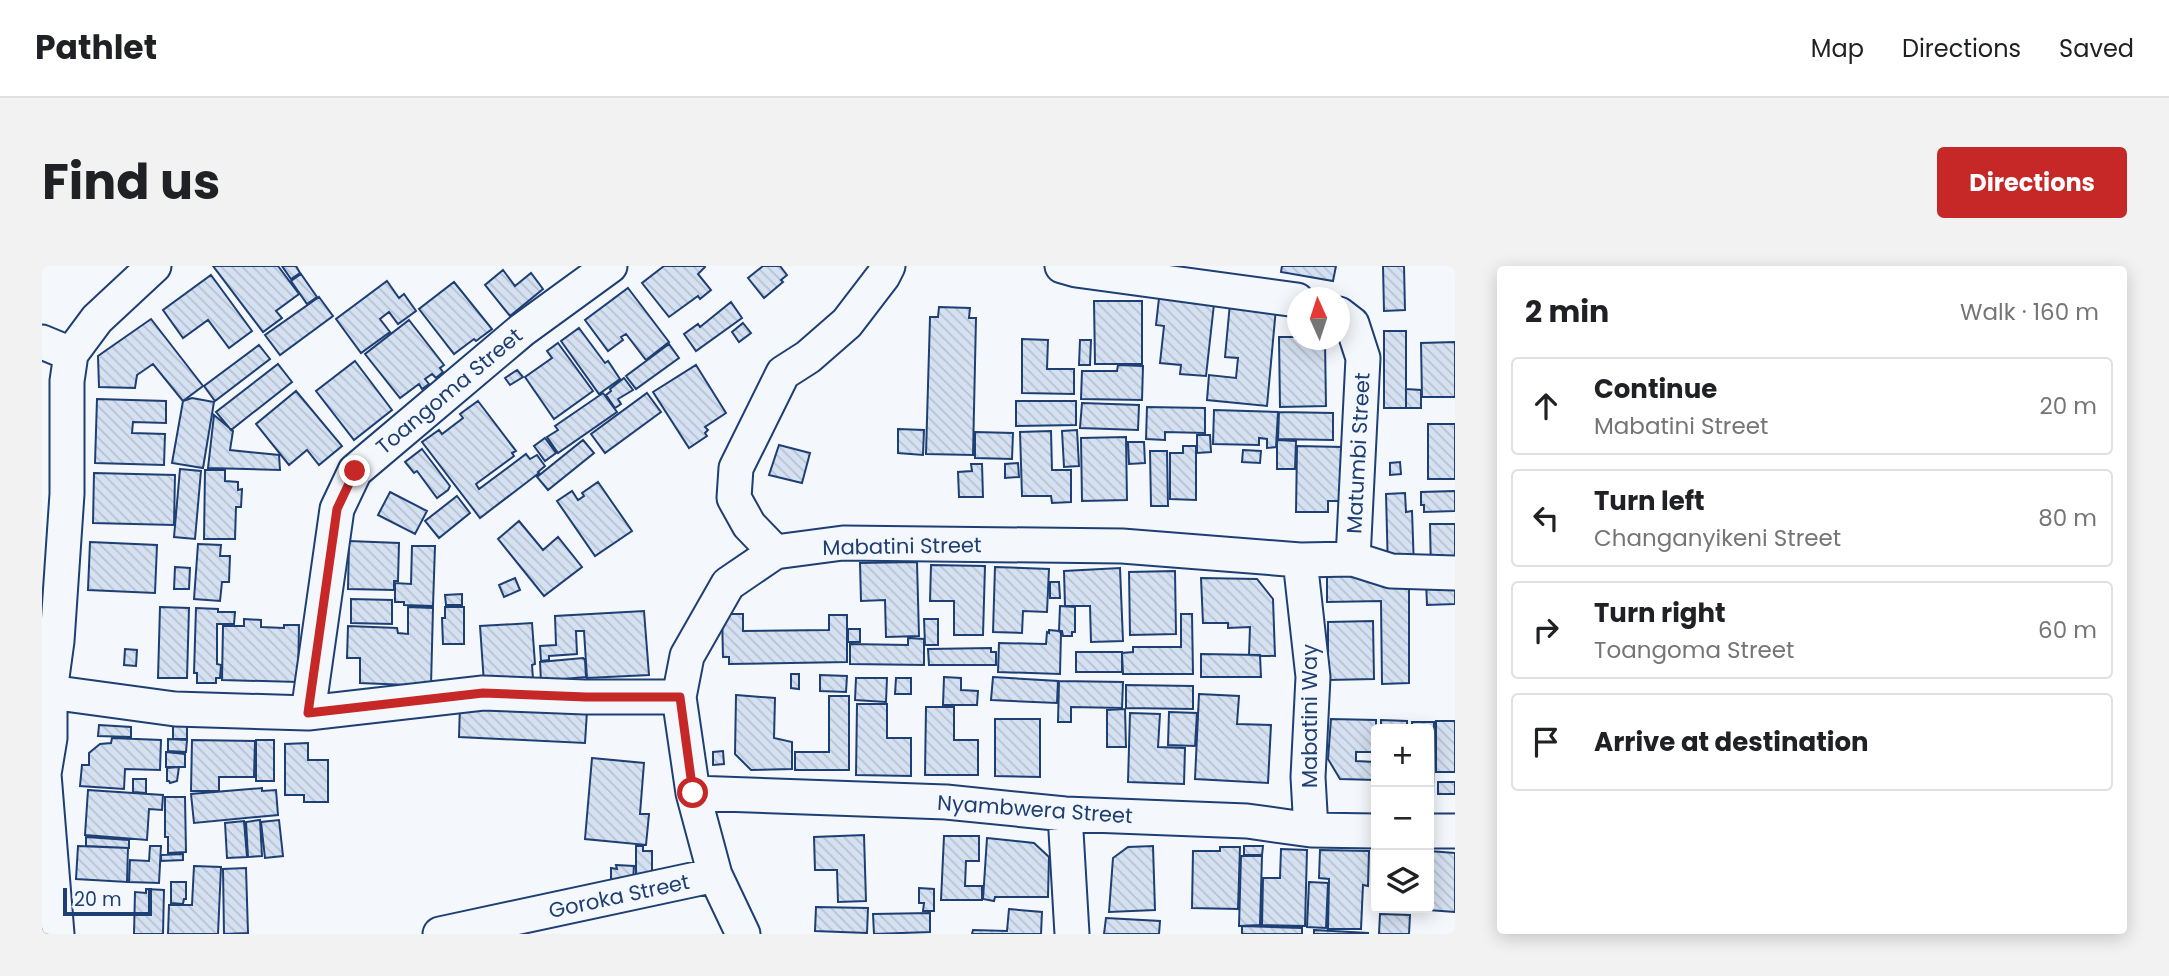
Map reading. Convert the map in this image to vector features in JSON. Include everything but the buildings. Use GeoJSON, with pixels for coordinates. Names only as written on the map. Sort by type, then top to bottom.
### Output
{"type":"FeatureCollection","features":[{"type":"Feature","properties":{"kind":"street"},"geometry":{"type":"LineString","coordinates":[[57,934],[43,774],[50,738],[50,692],[57,641],[67,494],[67,381],[57,348],[97,319],[154,266]]}},
{"type":"Feature","properties":{"kind":"street","name":"Toangoma Street"},"geometry":{"type":"LineString","coordinates":[[308,713],[337,509],[355,471],[522,330],[610,266]]}},
{"type":"Feature","properties":{"kind":"street"},"geometry":{"type":"LineString","coordinates":[[775,552],[749,525],[734,498],[736,468],[783,373],[808,357],[847,323],[888,266]]}},
{"type":"Feature","properties":{"kind":"street"},"geometry":{"type":"LineString","coordinates":[[1062,266],[1287,299]]}},
{"type":"Feature","properties":{"kind":"street","name":"Matumbi Street"},"geometry":{"type":"LineString","coordinates":[[1350,322],[1363,358],[1353,559]]}},
{"type":"Feature","properties":{"kind":"street","name":"Mabatini Street"},"geometry":{"type":"LineString","coordinates":[[743,934],[715,875],[693,793],[680,697],[687,656],[729,584],[775,552],[843,543],[1122,546],[1300,560],[1353,559],[1391,571],[1455,573]]}},
{"type":"Feature","properties":{"kind":"street","name":"Mabatini Way"},"geometry":{"type":"LineString","coordinates":[[1300,560],[1313,677],[1308,777],[1311,830]]}},
{"type":"Feature","properties":{"kind":"street"},"geometry":{"type":"LineString","coordinates":[[50,692],[175,709],[308,713],[483,693],[680,697]]}},
{"type":"Feature","properties":{"kind":"street","name":"Nyambwera Street"},"geometry":{"type":"LineString","coordinates":[[693,793],[946,802],[1065,814],[1247,821],[1311,830],[1371,831]]}},
{"type":"Feature","properties":{"kind":"street"},"geometry":{"type":"LineString","coordinates":[[1065,814],[1072,934]]}},
{"type":"Feature","properties":{"kind":"street"},"geometry":{"type":"LineString","coordinates":[[1434,831],[1455,831]]}},
{"type":"Feature","properties":{"kind":"street","name":"Goroka Street"},"geometry":{"type":"LineString","coordinates":[[440,934],[715,875]]}},
{"type":"Feature","properties":{"kind":"route"},"geometry":{"type":"LineString","coordinates":[[355,471],[337,509],[308,713],[483,693],[680,697],[693,793]]}}]}
